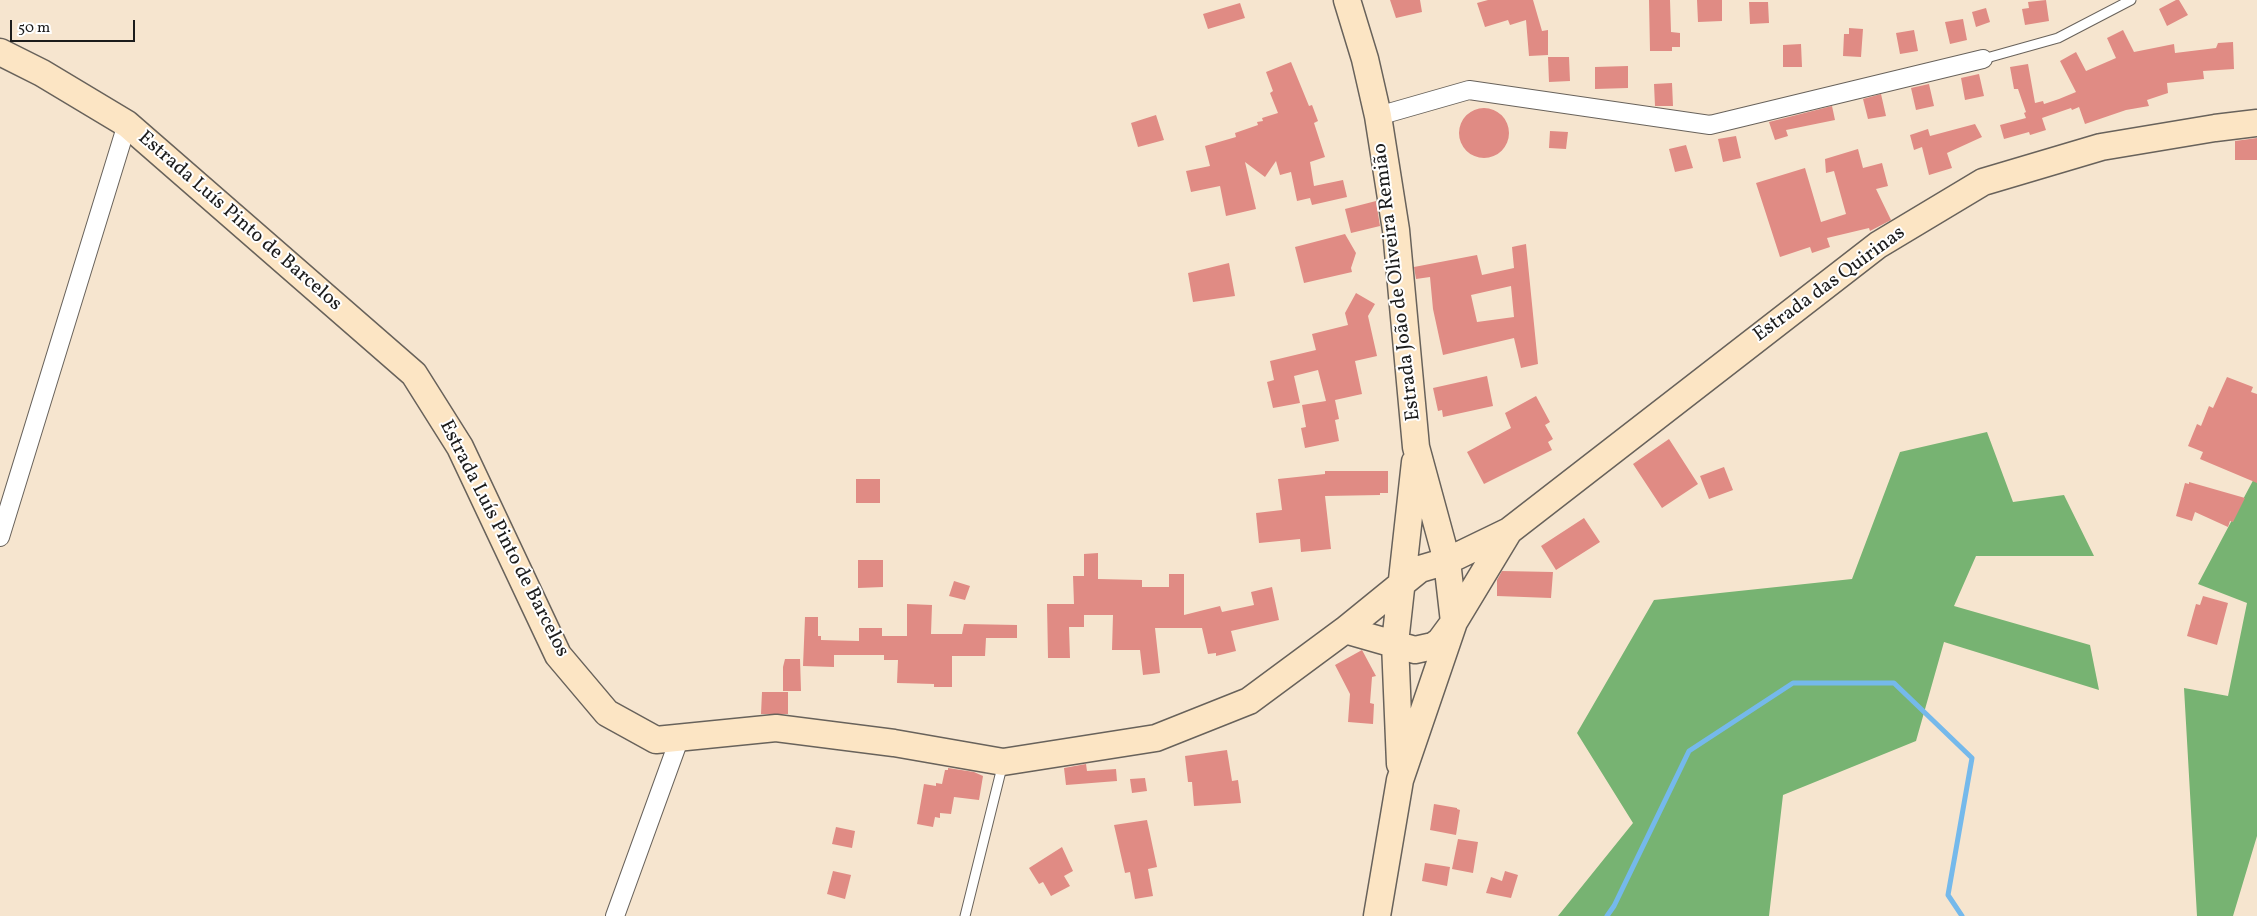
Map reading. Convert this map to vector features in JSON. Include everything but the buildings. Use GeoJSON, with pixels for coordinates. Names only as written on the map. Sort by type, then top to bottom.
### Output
{"type":"FeatureCollection","features":[{"type":"Feature","properties":{"kind":"street","name":"Estrada João de Oliveira Remião"},"geometry":{"type":"LineString","coordinates":[[1347,0],[1365,59],[1378,116],[1396,230],[1416,448],[1447,561],[1454,622],[1400,780],[1377,916]]}},
{"type":"Feature","properties":{"kind":"street","name":"Estrada Luís Pinto de Barcelos"},"geometry":{"type":"LineString","coordinates":[[0,52],[42,73],[127,124],[414,374],[460,447],[558,655],[607,713],[656,740],[776,728],[894,743],[1003,762],[1156,738],[1249,701],[1345,630],[1420,569],[1447,561]]}},
{"type":"Feature","properties":{"kind":"street"},"geometry":{"type":"LineString","coordinates":[[1378,116],[1469,90],[1710,125],[1984,60]]}},
{"type":"Feature","properties":{"kind":"street"},"geometry":{"type":"LineString","coordinates":[[0,537],[127,124]]}},
{"type":"Feature","properties":{"kind":"street","name":"Estrada das Quirinas"},"geometry":{"type":"LineString","coordinates":[[1447,561],[1509,531],[1878,244],[1983,182],[2100,147],[2215,128],[2257,124]]}},
{"type":"Feature","properties":{"kind":"street","name":"Estrada João de Oliveira Remião"},"geometry":{"type":"LineString","coordinates":[[1400,780],[1395,643],[1416,448]]}},
{"type":"Feature","properties":{"kind":"street","name":"Estrada das Quirinas"},"geometry":{"type":"LineString","coordinates":[[1395,643],[1415,650],[1433,646],[1440,641],[1454,622],[1509,531]]}},
{"type":"Feature","properties":{"kind":"street"},"geometry":{"type":"LineString","coordinates":[[1345,630],[1395,643]]}},
{"type":"Feature","properties":{"kind":"street"},"geometry":{"type":"LineString","coordinates":[[615,916],[680,737]]}},
{"type":"Feature","properties":{"kind":"lane"},"geometry":{"type":"LineString","coordinates":[[1984,60],[2058,38],[2131,0]]}},
{"type":"Feature","properties":{"kind":"lane"},"geometry":{"type":"LineString","coordinates":[[965,916],[1003,762]]}},
{"type":"Feature","properties":{"kind":"green space"},"geometry":{"type":"Polygon","coordinates":[[[1987,432],[2013,502],[2064,495],[2094,556],[1976,556],[1954,606],[2090,645],[2099,690],[1944,642],[1916,741],[1783,795],[1769,916],[1558,916],[1633,823],[1577,733],[1654,600],[1852,579],[1900,452],[1987,432]]]}},
{"type":"Feature","properties":{"kind":"green space"},"geometry":{"type":"Polygon","coordinates":[[[2257,473],[2257,836],[2233,916],[2197,916],[2184,688],[2228,696],[2247,603],[2198,584],[2257,473]]]}},
{"type":"Feature","properties":{"kind":"waterway"},"geometry":{"type":"LineString","coordinates":[[1607,916],[1614,906],[1689,751],[1793,683],[1894,683],[1972,758],[1948,895],[1962,916]]}}]}
